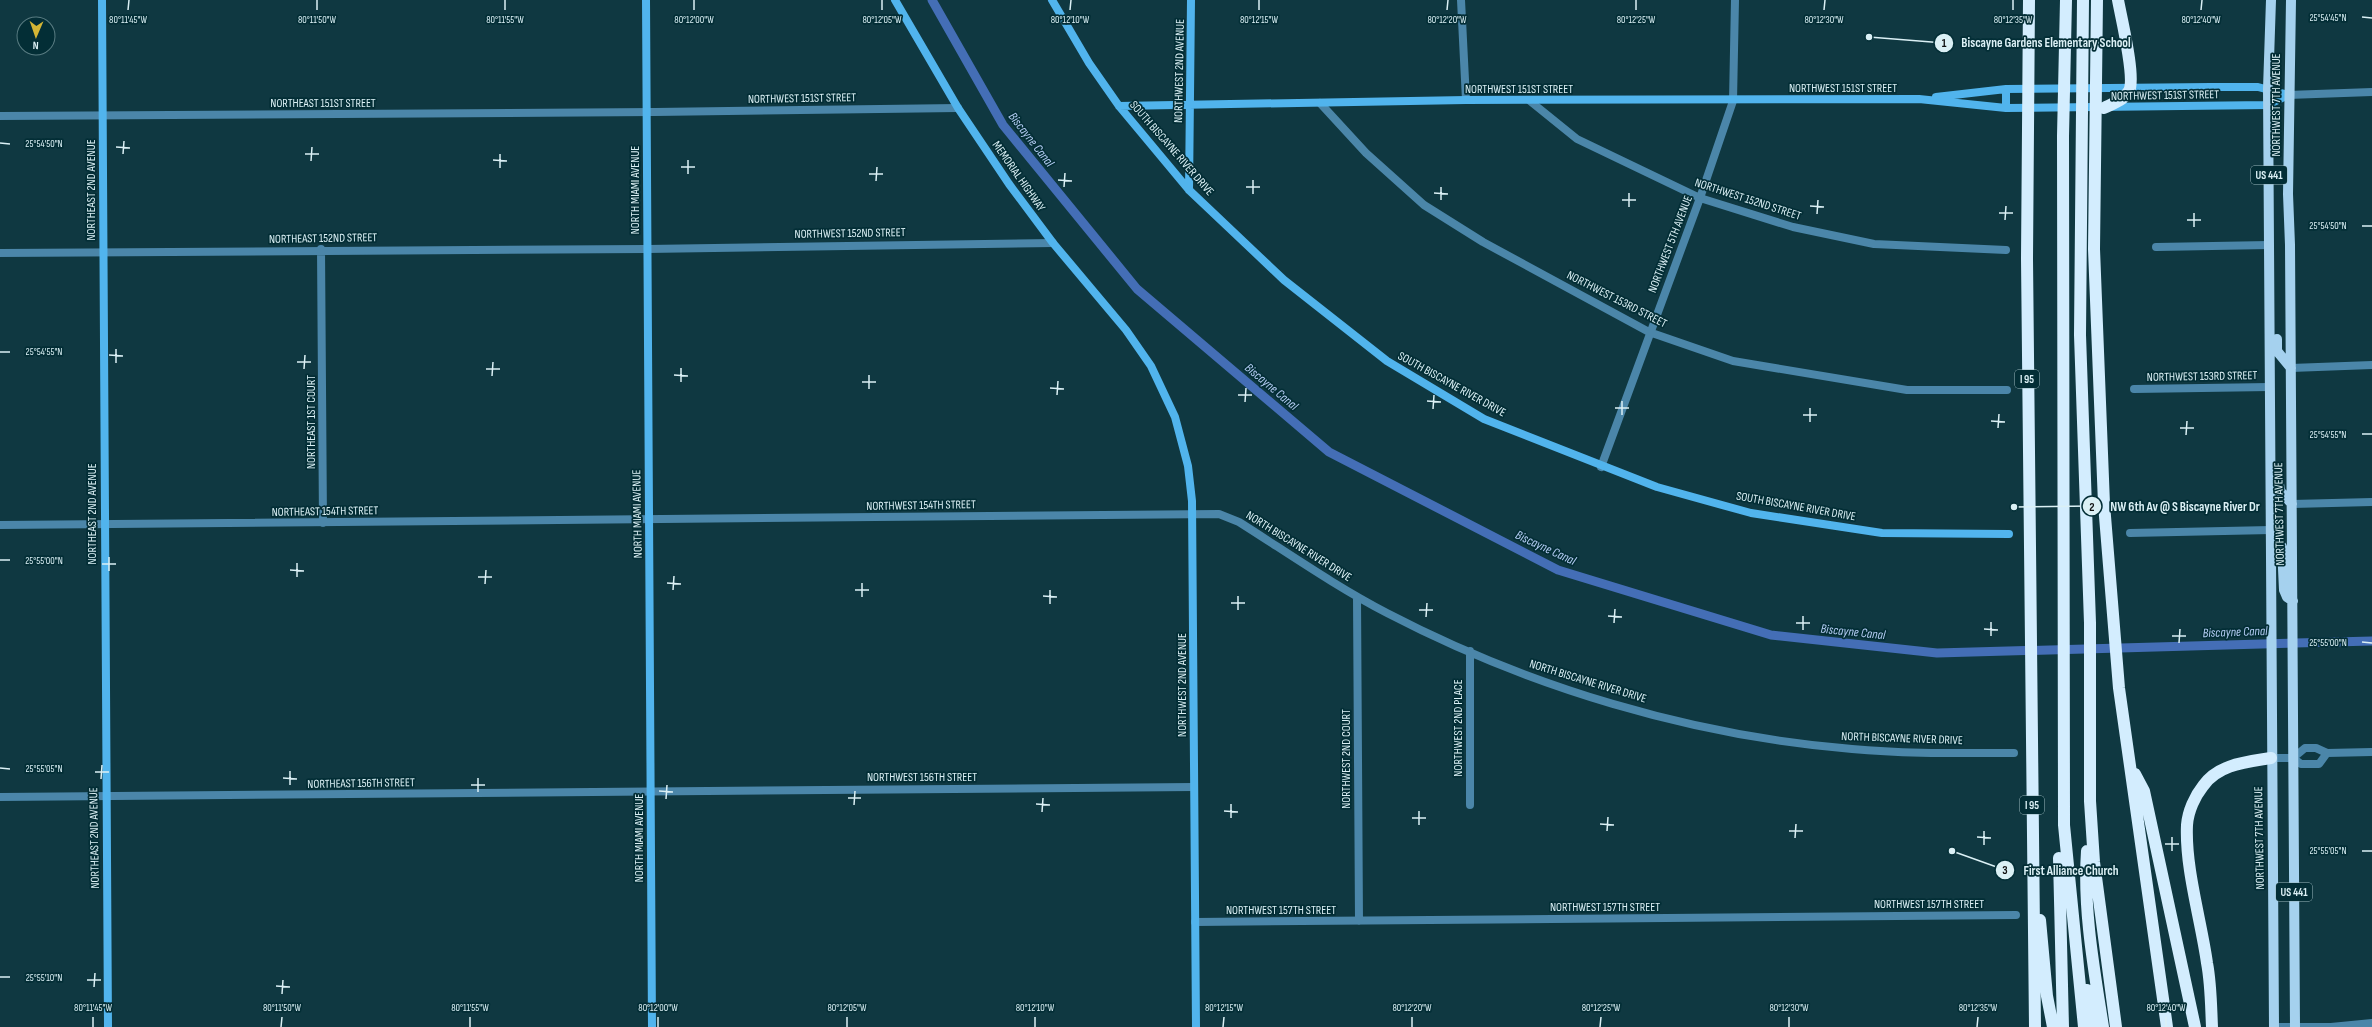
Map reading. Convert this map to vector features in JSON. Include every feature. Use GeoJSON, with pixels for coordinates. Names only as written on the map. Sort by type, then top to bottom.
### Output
{"type":"FeatureCollection","features":[{"type":"Feature","properties":{"kind":"highway","name":"I 95"},"geometry":{"type":"LineString","coordinates":[[2029,0],[2029,135],[2026,259],[2035,1027]]}},
{"type":"Feature","properties":{"kind":"highway"},"geometry":{"type":"LineString","coordinates":[[2062,0],[2061,623],[2064,825],[2070,898],[2084,1027]]}},
{"type":"Feature","properties":{"kind":"highway"},"geometry":{"type":"LineString","coordinates":[[2062,60],[2066,0]]}},
{"type":"Feature","properties":{"kind":"highway"},"geometry":{"type":"LineString","coordinates":[[2083,0],[2081,59],[2080,335],[2090,623],[2090,802],[2085,881],[2092,956],[2103,1027]]}},
{"type":"Feature","properties":{"kind":"highway"},"geometry":{"type":"LineString","coordinates":[[2097,0],[2094,249],[2098,355],[2112,605],[2119,688],[2167,1027]]}},
{"type":"Feature","properties":{"kind":"highway"},"geometry":{"type":"LineString","coordinates":[[2104,108],[2125,96],[2131,88],[2131,73],[2118,0]]}},
{"type":"Feature","properties":{"kind":"highway"},"geometry":{"type":"LineString","coordinates":[[2062,671],[2058,820],[2063,1027]]}},
{"type":"Feature","properties":{"kind":"highway"},"geometry":{"type":"LineString","coordinates":[[2032,746],[2037,763],[2038,861],[2042,946],[2046,996],[2053,1027]]}},
{"type":"Feature","properties":{"kind":"highway"},"geometry":{"type":"LineString","coordinates":[[2212,1027],[2208,965],[2188,848],[2187,824],[2192,803],[2203,785],[2221,770],[2240,764],[2271,758]]}},
{"type":"Feature","properties":{"kind":"highway"},"geometry":{"type":"LineString","coordinates":[[2130,764],[2144,791],[2195,1027]]}},
{"type":"Feature","properties":{"kind":"highway"},"geometry":{"type":"LineString","coordinates":[[2090,802],[2094,862],[2116,1027]]}},
{"type":"Feature","properties":{"kind":"highway"},"geometry":{"type":"LineString","coordinates":[[2070,898],[2094,1027]]}},
{"type":"Feature","properties":{"kind":"main road","name":"NORTHWEST 7TH AVENUE"},"geometry":{"type":"LineString","coordinates":[[2271,0],[2268,105],[2271,448],[2271,758],[2274,1027]]}},
{"type":"Feature","properties":{"kind":"main road","name":"NORTHWEST 7TH AVENUE"},"geometry":{"type":"LineString","coordinates":[[2291,0],[2288,94],[2295,1027]]}},
{"type":"Feature","properties":{"kind":"main road"},"geometry":{"type":"LineString","coordinates":[[2270,286],[2276,303],[2277,351],[2291,368]]}},
{"type":"Feature","properties":{"kind":"main road"},"geometry":{"type":"LineString","coordinates":[[2271,448],[2276,451],[2280,491],[2292,504]]}},
{"type":"Feature","properties":{"kind":"main road"},"geometry":{"type":"LineString","coordinates":[[2271,530],[2279,539],[2282,547],[2284,590],[2287,597],[2293,601]]}},
{"type":"Feature","properties":{"kind":"street","name":"NORTHEAST 2ND AVENUE"},"geometry":{"type":"LineString","coordinates":[[102,0],[108,1027]]}},
{"type":"Feature","properties":{"kind":"street","name":"NORTH MIAMI AVENUE"},"geometry":{"type":"LineString","coordinates":[[646,0],[652,1027]]}},
{"type":"Feature","properties":{"kind":"street","name":"MEMORIAL HIGHWAY"},"geometry":{"type":"LineString","coordinates":[[895,0],[958,108],[1009,184],[1053,242],[1142,352]]}},
{"type":"Feature","properties":{"kind":"street","name":"SOUTH BISCAYNE RIVER DRIVE"},"geometry":{"type":"LineString","coordinates":[[1052,0],[1089,63],[1119,106],[1190,190],[1284,280],[1387,361],[1484,419],[1656,488],[1752,513],[1882,533],[2009,534]]}},
{"type":"Feature","properties":{"kind":"street","name":"NORTHWEST 2ND AVENUE"},"geometry":{"type":"LineString","coordinates":[[1190,190],[1192,0]]}},
{"type":"Feature","properties":{"kind":"street"},"geometry":{"type":"LineString","coordinates":[[1461,0],[1466,100]]}},
{"type":"Feature","properties":{"kind":"street","name":"NORTHWEST 5TH AVENUE"},"geometry":{"type":"LineString","coordinates":[[1601,467],[1649,332],[1700,198],[1733,100],[1735,0]]}},
{"type":"Feature","properties":{"kind":"street","name":"NORTHWEST 151ST STREET"},"geometry":{"type":"LineString","coordinates":[[1119,106],[1190,106],[1466,100],[1919,99],[2006,90],[2131,88],[2258,87],[2288,94],[2372,92]]}},
{"type":"Feature","properties":{"kind":"street"},"geometry":{"type":"LineString","coordinates":[[2006,90],[2006,108]]}},
{"type":"Feature","properties":{"kind":"street","name":"NORTHWEST 151ST STREET"},"geometry":{"type":"LineString","coordinates":[[1919,99],[2006,108],[2104,108],[2268,105],[2288,94]]}},
{"type":"Feature","properties":{"kind":"street","name":"NORTHWEST 152ND STREET"},"geometry":{"type":"LineString","coordinates":[[1530,101],[1577,139],[1700,198],[1793,227],[1874,244],[2006,250]]}},
{"type":"Feature","properties":{"kind":"street","name":"NORTHWEST 153RD STREET"},"geometry":{"type":"LineString","coordinates":[[1320,103],[1366,153],[1424,205],[1483,242],[1649,332],[1733,361],[1907,390],[2007,390]]}},
{"type":"Feature","properties":{"kind":"street","name":"NORTHWEST 151ST STREET"},"geometry":{"type":"LineString","coordinates":[[647,112],[958,108]]}},
{"type":"Feature","properties":{"kind":"street","name":"NORTHEAST 151ST STREET"},"geometry":{"type":"LineString","coordinates":[[0,116],[102,117],[647,112]]}},
{"type":"Feature","properties":{"kind":"street","name":"NORTHWEST 152ND STREET"},"geometry":{"type":"LineString","coordinates":[[647,249],[1053,242]]}},
{"type":"Feature","properties":{"kind":"street"},"geometry":{"type":"LineString","coordinates":[[2156,247],[2269,245]]}},
{"type":"Feature","properties":{"kind":"street","name":"NORTHEAST 152ND STREET"},"geometry":{"type":"LineString","coordinates":[[0,253],[103,253],[321,249],[647,249]]}},
{"type":"Feature","properties":{"kind":"street","name":"NORTHEAST 1ST COURT"},"geometry":{"type":"LineString","coordinates":[[321,249],[323,523]]}},
{"type":"Feature","properties":{"kind":"street","name":"NORTHWEST 2ND AVENUE"},"geometry":{"type":"LineString","coordinates":[[1142,352],[1158,378],[1175,417],[1188,466],[1192,514],[1196,1027]]}},
{"type":"Feature","properties":{"kind":"street"},"geometry":{"type":"LineString","coordinates":[[2291,368],[2372,366]]}},
{"type":"Feature","properties":{"kind":"street","name":"NORTHWEST 153RD STREET"},"geometry":{"type":"LineString","coordinates":[[2134,389],[2270,387]]}},
{"type":"Feature","properties":{"kind":"street"},"geometry":{"type":"LineString","coordinates":[[2292,504],[2372,502]]}},
{"type":"Feature","properties":{"kind":"street","name":"NORTHWEST 154TH STREET"},"geometry":{"type":"LineString","coordinates":[[649,520],[1192,514]]}},
{"type":"Feature","properties":{"kind":"street","name":"NORTH BISCAYNE RIVER DRIVE"},"geometry":{"type":"LineString","coordinates":[[1192,514],[1219,514],[1232,519],[1357,597],[1406,622],[1470,651],[1542,680],[1597,699],[1734,732],[1854,749],[2014,753]]}},
{"type":"Feature","properties":{"kind":"street","name":"NORTHEAST 154TH STREET"},"geometry":{"type":"LineString","coordinates":[[0,525],[649,520]]}},
{"type":"Feature","properties":{"kind":"street"},"geometry":{"type":"LineString","coordinates":[[2130,533],[2271,530]]}},
{"type":"Feature","properties":{"kind":"street","name":"NORTHWEST 2ND COURT"},"geometry":{"type":"LineString","coordinates":[[1357,597],[1359,921]]}},
{"type":"Feature","properties":{"kind":"street","name":"NORTHWEST 2ND PLACE"},"geometry":{"type":"LineString","coordinates":[[1470,651],[1470,805]]}},
{"type":"Feature","properties":{"kind":"street"},"geometry":{"type":"LineString","coordinates":[[2293,758],[2305,748],[2316,748],[2327,753],[2372,752]]}},
{"type":"Feature","properties":{"kind":"street"},"geometry":{"type":"LineString","coordinates":[[2271,758],[2293,758],[2301,764],[2319,764],[2327,753]]}},
{"type":"Feature","properties":{"kind":"street","name":"NORTHWEST 156TH STREET"},"geometry":{"type":"LineString","coordinates":[[651,792],[1194,787]]}},
{"type":"Feature","properties":{"kind":"street","name":"NORTHEAST 156TH STREET"},"geometry":{"type":"LineString","coordinates":[[0,797],[106,798],[651,792]]}},
{"type":"Feature","properties":{"kind":"street","name":"NORTHWEST 157TH STREET"},"geometry":{"type":"LineString","coordinates":[[1196,922],[2016,915]]}},
{"type":"Feature","properties":{"kind":"street"},"geometry":{"type":"LineString","coordinates":[[2274,1027],[2372,1024]]}},
{"type":"Feature","properties":{"kind":"waterway","name":"Biscayne Canal"},"geometry":{"type":"LineString","coordinates":[[932,0],[1003,125],[1137,289],[1329,452],[1558,570],[1771,635],[1937,653],[2372,641]]}},
{"type":"Feature","properties":{"kind":"place","name":"Biscayne Gardens Elementary School"},"geometry":{"type":"Point","coordinates":[1869,37]}},
{"type":"Feature","properties":{"kind":"place","name":"NW 6th Av @ S Biscayne River Dr"},"geometry":{"type":"Point","coordinates":[2014,507]}},
{"type":"Feature","properties":{"kind":"place","name":"First Alliance Church"},"geometry":{"type":"Point","coordinates":[1952,851]}}]}
